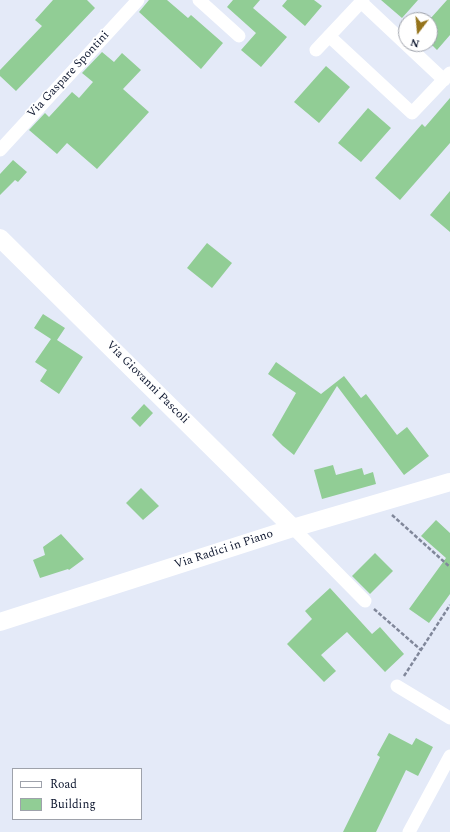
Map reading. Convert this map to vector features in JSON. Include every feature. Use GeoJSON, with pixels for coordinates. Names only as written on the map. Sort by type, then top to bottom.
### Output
{"type":"FeatureCollection","features":[{"type":"Feature","properties":{"kind":"street","name":"Via Gaspare Spontini"},"geometry":{"type":"LineString","coordinates":[[0,150],[138,0]]}},
{"type":"Feature","properties":{"kind":"street"},"geometry":{"type":"LineString","coordinates":[[199,0],[239,36]]}},
{"type":"Feature","properties":{"kind":"street"},"geometry":{"type":"LineString","coordinates":[[316,50],[329,36],[362,1],[447,77],[412,113],[329,36]]}},
{"type":"Feature","properties":{"kind":"street","name":"Via Giovanni Pascoli"},"geometry":{"type":"LineString","coordinates":[[0,238],[293,528]]}},
{"type":"Feature","properties":{"kind":"street","name":"Via Radici in Piano"},"geometry":{"type":"LineString","coordinates":[[0,622],[293,528],[450,482]]}},
{"type":"Feature","properties":{"kind":"street"},"geometry":{"type":"LineString","coordinates":[[293,528],[365,601]]}},
{"type":"Feature","properties":{"kind":"street"},"geometry":{"type":"LineString","coordinates":[[397,686],[450,718]]}},
{"type":"Feature","properties":{"kind":"street"},"geometry":{"type":"LineString","coordinates":[[409,832],[450,756]]}},
{"type":"Feature","properties":{"kind":"path"},"geometry":{"type":"LineString","coordinates":[[378,503],[450,566]]}},
{"type":"Feature","properties":{"kind":"path"},"geometry":{"type":"LineString","coordinates":[[365,601],[421,650]]}},
{"type":"Feature","properties":{"kind":"path"},"geometry":{"type":"LineString","coordinates":[[397,686],[450,605]]}},
{"type":"Feature","properties":{"kind":"building"},"geometry":{"type":"Polygon","coordinates":[[[53,0],[87,0],[95,8],[16,91],[0,76],[0,70],[42,26],[35,20],[53,0]]]}},
{"type":"Feature","properties":{"kind":"building"},"geometry":{"type":"Polygon","coordinates":[[[149,0],[167,0],[188,18],[191,15],[223,43],[201,69],[139,12],[149,0]]]}},
{"type":"Feature","properties":{"kind":"building"},"geometry":{"type":"Polygon","coordinates":[[[233,0],[260,0],[253,8],[287,37],[261,67],[241,50],[256,33],[227,7],[233,0]]]}},
{"type":"Feature","properties":{"kind":"building"},"geometry":{"type":"Polygon","coordinates":[[[287,0],[314,0],[322,6],[305,26],[282,6],[287,0]]]}},
{"type":"Feature","properties":{"kind":"building"},"geometry":{"type":"Polygon","coordinates":[[[381,0],[418,0],[407,12],[398,12],[398,15],[381,0]]]}},
{"type":"Feature","properties":{"kind":"building"},"geometry":{"type":"Polygon","coordinates":[[[447,0],[450,0],[450,35],[438,49],[438,12],[436,12],[447,0]]]}},
{"type":"Feature","properties":{"kind":"building"},"geometry":{"type":"Polygon","coordinates":[[[102,52],[114,62],[122,53],[141,70],[123,89],[149,112],[97,169],[67,143],[57,154],[29,130],[45,113],[49,117],[72,92],[79,98],[93,82],[82,73],[102,52]]]}},
{"type":"Feature","properties":{"kind":"building"},"geometry":{"type":"Polygon","coordinates":[[[326,66],[350,87],[319,123],[294,102],[326,66]]]}},
{"type":"Feature","properties":{"kind":"building"},"geometry":{"type":"Polygon","coordinates":[[[450,98],[450,143],[400,200],[375,178],[422,124],[425,127],[450,98]]]}},
{"type":"Feature","properties":{"kind":"building"},"geometry":{"type":"Polygon","coordinates":[[[368,108],[391,128],[361,162],[338,143],[368,108]]]}},
{"type":"Feature","properties":{"kind":"building"},"geometry":{"type":"Polygon","coordinates":[[[13,160],[27,172],[18,182],[15,180],[0,195],[0,174],[13,160]]]}},
{"type":"Feature","properties":{"kind":"building"},"geometry":{"type":"Polygon","coordinates":[[[450,191],[450,232],[430,215],[450,191]]]}},
{"type":"Feature","properties":{"kind":"building"},"geometry":{"type":"Polygon","coordinates":[[[207,243],[232,263],[212,288],[187,268],[207,243]]]}},
{"type":"Feature","properties":{"kind":"building"},"geometry":{"type":"Polygon","coordinates":[[[43,314],[65,328],[57,340],[83,357],[59,394],[40,381],[47,370],[35,362],[51,339],[34,328],[43,314]]]}},
{"type":"Feature","properties":{"kind":"building"},"geometry":{"type":"Polygon","coordinates":[[[276,362],[321,394],[344,376],[361,398],[366,394],[397,435],[407,427],[429,456],[404,475],[337,386],[294,455],[272,435],[296,393],[268,374],[276,362]]]}},
{"type":"Feature","properties":{"kind":"building"},"geometry":{"type":"Polygon","coordinates":[[[144,404],[153,413],[140,427],[131,418],[144,404]]]}},
{"type":"Feature","properties":{"kind":"building"},"geometry":{"type":"Polygon","coordinates":[[[333,465],[336,475],[362,468],[364,475],[373,472],[376,484],[322,499],[314,470],[333,465]]]}},
{"type":"Feature","properties":{"kind":"building"},"geometry":{"type":"Polygon","coordinates":[[[141,488],[159,506],[143,520],[126,503],[141,488]]]}},
{"type":"Feature","properties":{"kind":"building"},"geometry":{"type":"Polygon","coordinates":[[[436,520],[450,533],[450,594],[429,623],[409,609],[446,558],[421,536],[436,520]]]}},
{"type":"Feature","properties":{"kind":"building"},"geometry":{"type":"Polygon","coordinates":[[[61,534],[84,559],[69,570],[68,569],[40,578],[33,560],[45,555],[43,547],[61,534]]]}},
{"type":"Feature","properties":{"kind":"building"},"geometry":{"type":"Polygon","coordinates":[[[375,553],[393,571],[370,594],[352,576],[375,553]]]}},
{"type":"Feature","properties":{"kind":"building"},"geometry":{"type":"Polygon","coordinates":[[[330,588],[372,634],[380,627],[404,654],[385,672],[347,632],[321,655],[336,671],[324,682],[287,644],[312,619],[305,611],[330,588]]]}},
{"type":"Feature","properties":{"kind":"building"},"geometry":{"type":"Polygon","coordinates":[[[389,733],[412,745],[416,738],[433,747],[418,776],[406,770],[376,832],[343,832],[380,757],[377,755],[389,733]]]}}]}
